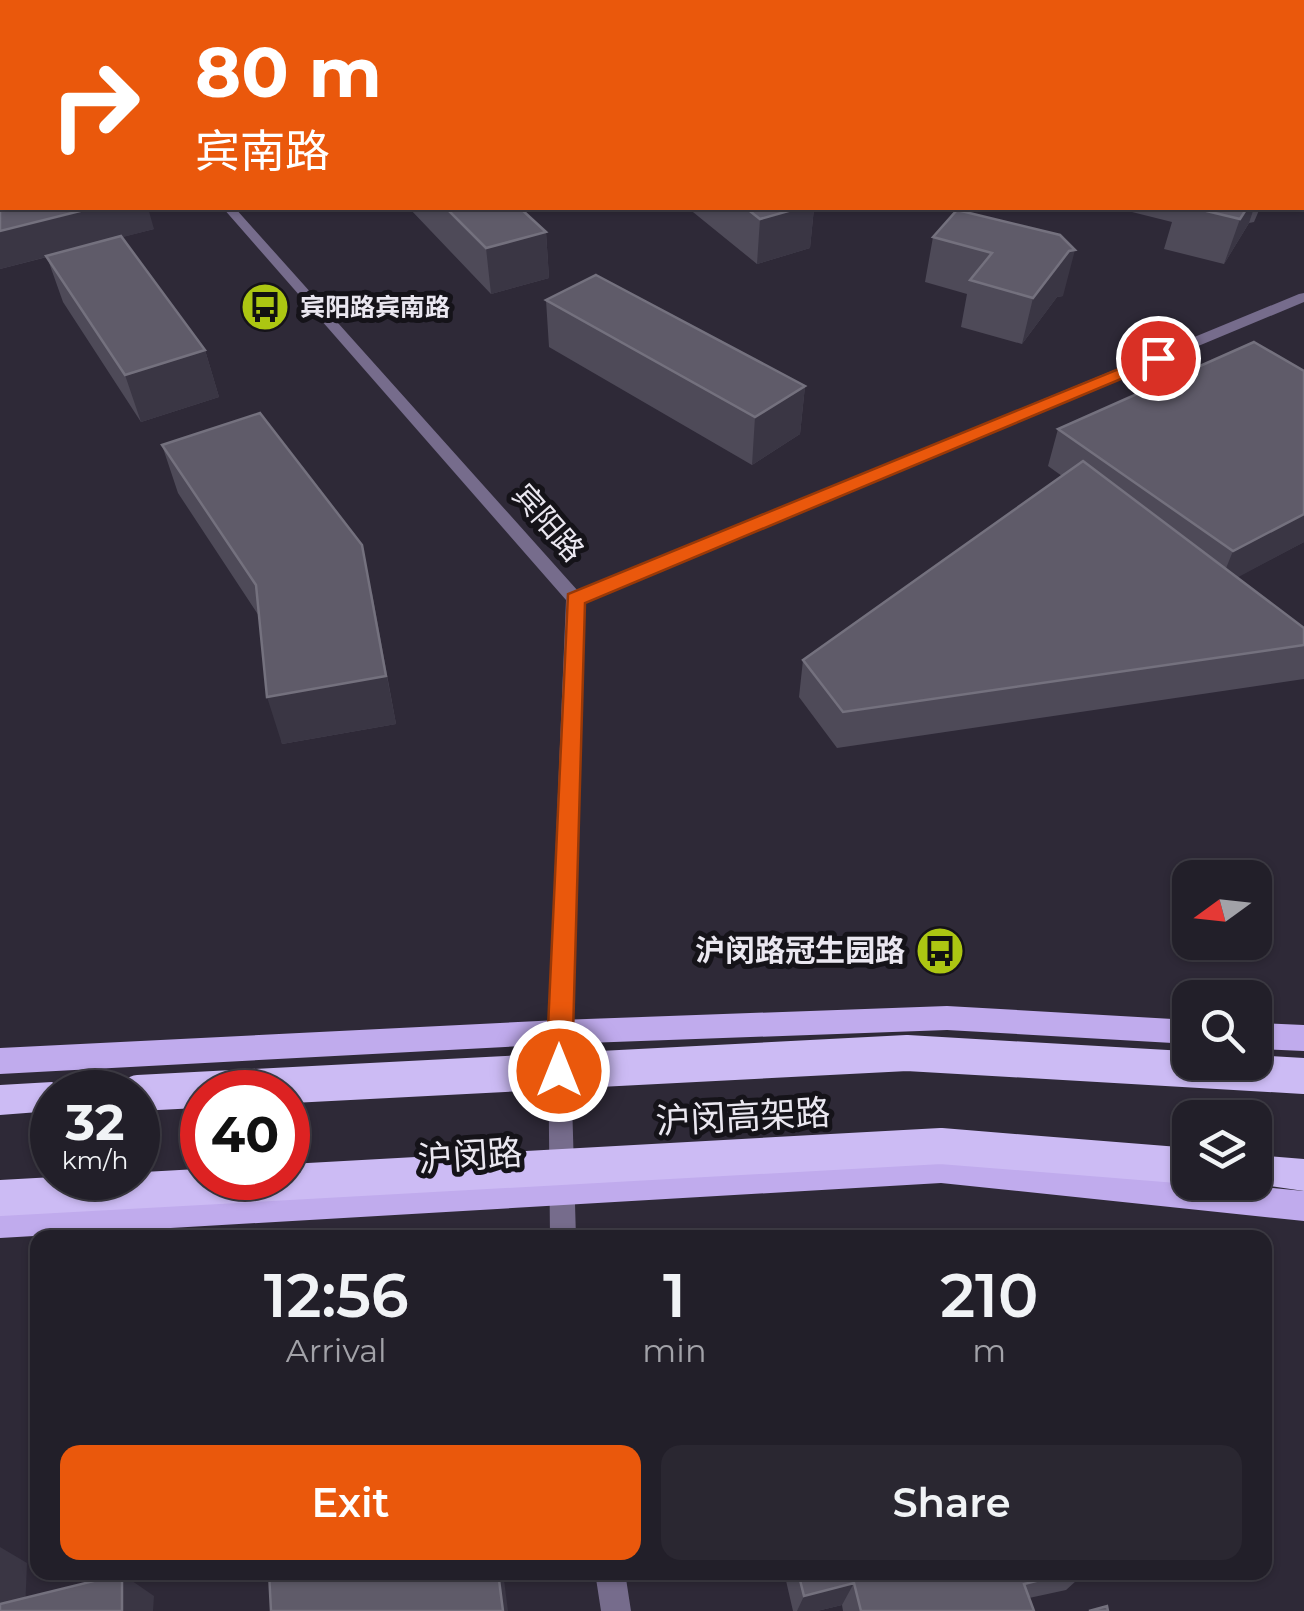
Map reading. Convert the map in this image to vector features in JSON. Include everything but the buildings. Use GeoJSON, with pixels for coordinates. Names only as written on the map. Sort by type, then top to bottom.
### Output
{"type":"FeatureCollection","features":[{"type":"Feature","properties":{"kind":"highway","name":"沪闵高架路"},"geometry":{"type":"LineString","coordinates":[[160,1092],[907,1053],[1304,1076]]}},
{"type":"Feature","properties":{"kind":"highway"},"geometry":{"type":"LineString","coordinates":[[0,1100],[30,1098]]}},
{"type":"Feature","properties":{"kind":"highway","name":"沪闵高架路"},"geometry":{"type":"LineString","coordinates":[[0,1198],[940,1146],[1172,1165]]}},
{"type":"Feature","properties":{"kind":"highway"},"geometry":{"type":"LineString","coordinates":[[1272,1172],[1304,1175]]}},
{"type":"Feature","properties":{"kind":"main road"},"geometry":{"type":"LineString","coordinates":[[0,1061],[559,1032],[947,1018],[1172,1031]]}},
{"type":"Feature","properties":{"kind":"main road"},"geometry":{"type":"LineString","coordinates":[[1272,1037],[1304,1038]]}},
{"type":"Feature","properties":{"kind":"main road","name":"沪闵路"},"geometry":{"type":"LineString","coordinates":[[0,1223],[941,1169],[1304,1206]]}},
{"type":"Feature","properties":{"kind":"street","name":"宾阳路"},"geometry":{"type":"LineString","coordinates":[[230,210],[575,599],[559,1032],[563,1230]]}},
{"type":"Feature","properties":{"kind":"street"},"geometry":{"type":"LineString","coordinates":[[575,599],[1304,297]]}},
{"type":"Feature","properties":{"kind":"street"},"geometry":{"type":"LineString","coordinates":[[611,1580],[616,1611]]}},
{"type":"Feature","properties":{"kind":"place","name":"宾阳路宾南路"},"geometry":{"type":"Point","coordinates":[265,307]}},
{"type":"Feature","properties":{"kind":"place","name":"沪闵路冠生园路"},"geometry":{"type":"Point","coordinates":[940,951]}},
{"type":"Feature","properties":{"kind":"route"},"geometry":{"type":"LineString","coordinates":[[559,1071],[575,599],[1158,358]]}}]}
